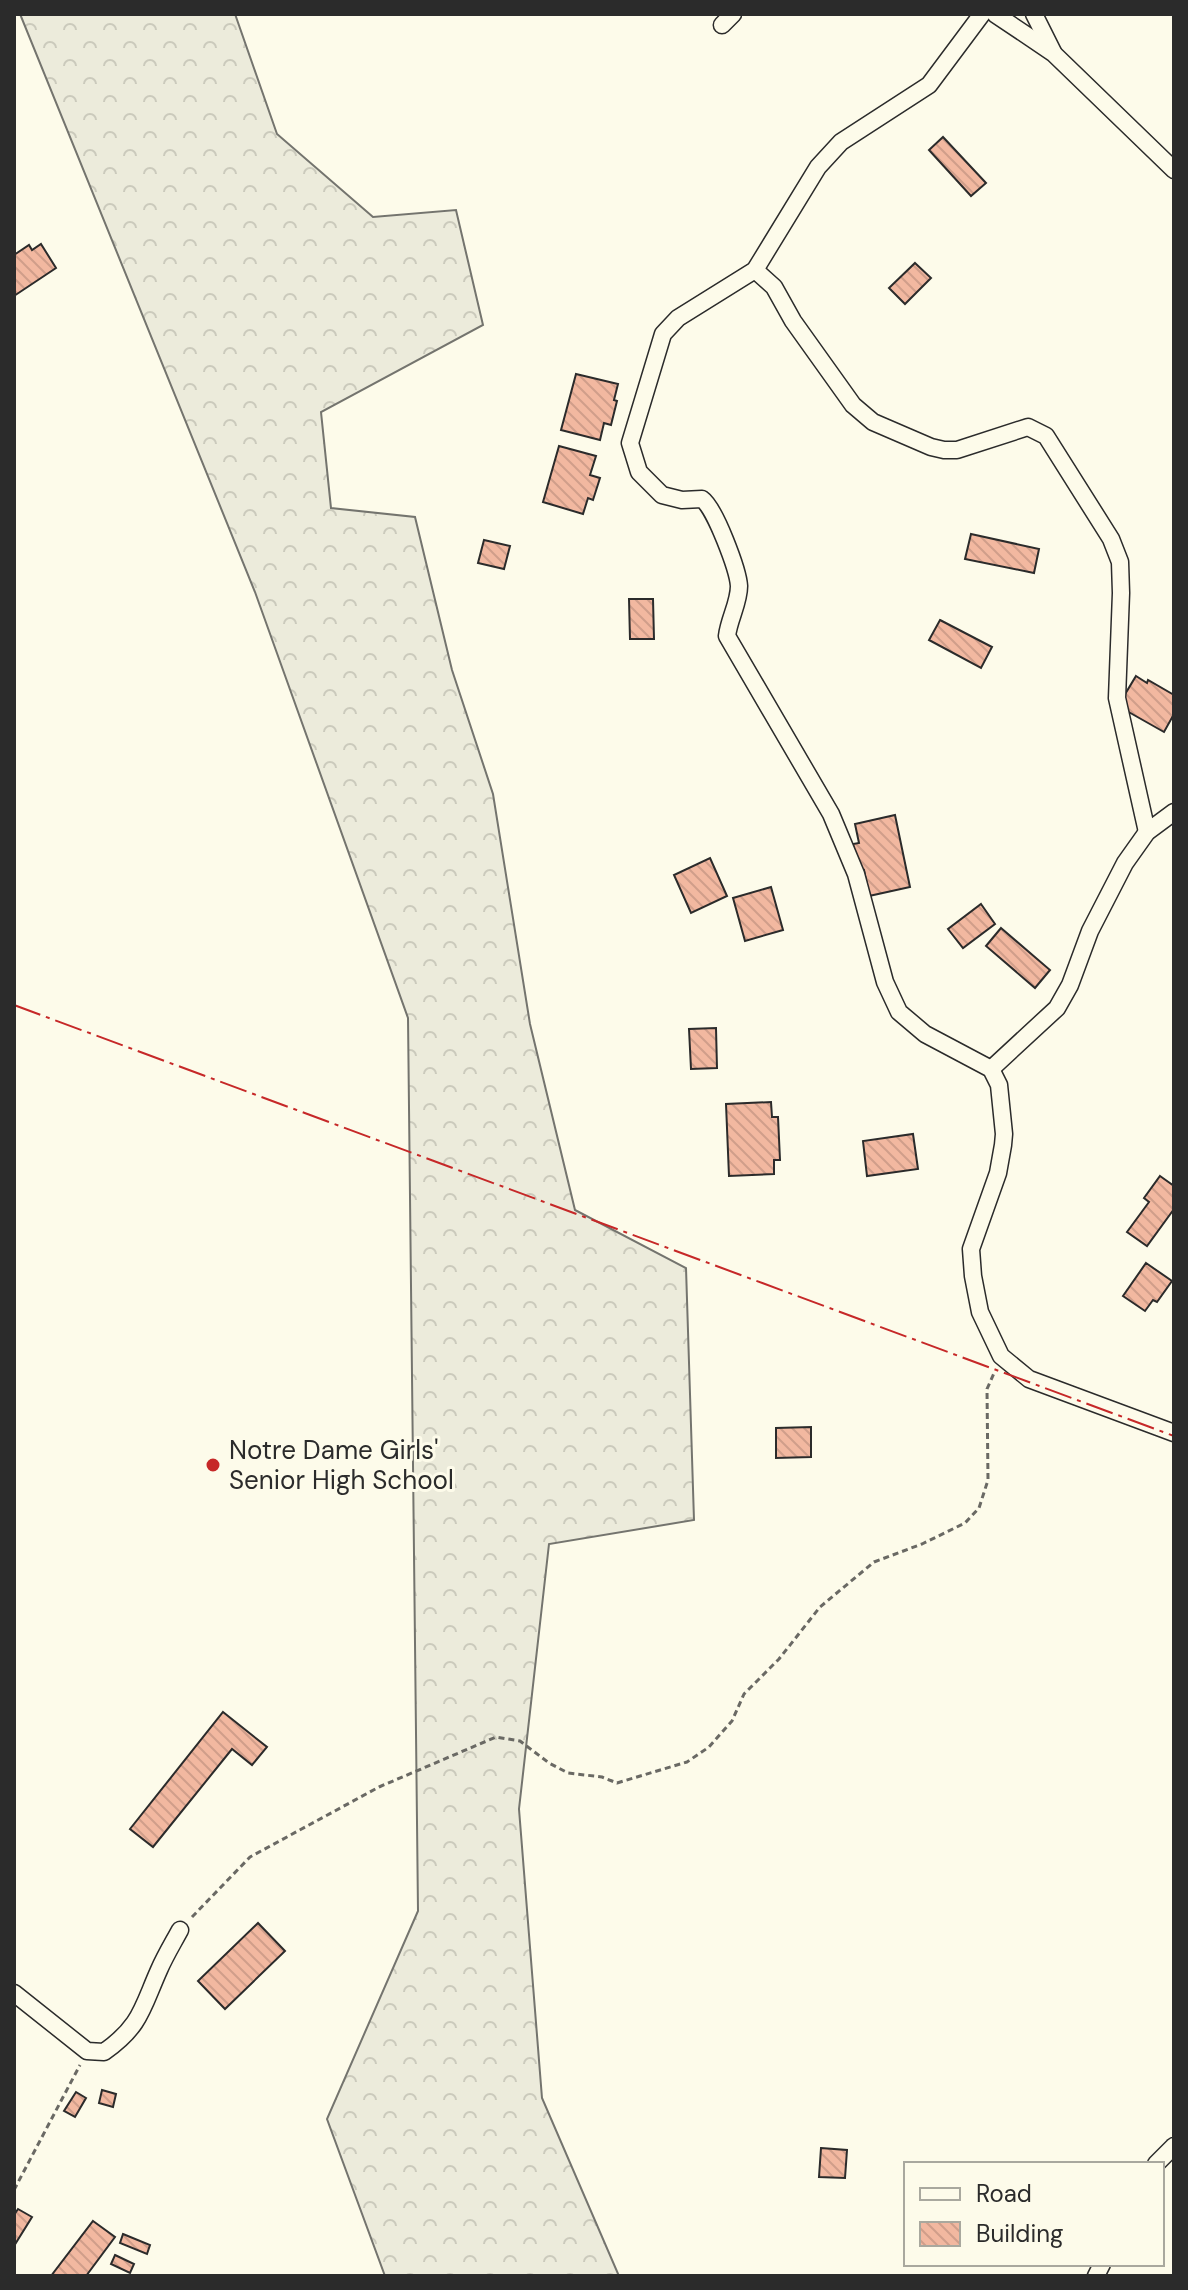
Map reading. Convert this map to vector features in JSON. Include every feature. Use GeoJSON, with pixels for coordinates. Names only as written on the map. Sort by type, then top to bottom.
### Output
{"type":"FeatureCollection","features":[{"type":"Feature","properties":{"kind":"street"},"geometry":{"type":"LineString","coordinates":[[982,14],[929,85],[841,142],[818,167],[755,270],[678,318],[663,334],[630,443],[639,472],[662,495],[682,500],[702,499],[713,512],[738,580],[738,594],[727,636],[831,814],[856,874],[885,982],[899,1012],[925,1034],[991,1069],[999,1085],[1004,1134],[998,1173],[971,1249],[980,1312],[1001,1356],[1029,1379],[1174,1433]]}},
{"type":"Feature","properties":{"kind":"street"},"geometry":{"type":"LineString","coordinates":[[995,14],[1053,53],[1174,170]]}},
{"type":"Feature","properties":{"kind":"street"},"geometry":{"type":"LineString","coordinates":[[1034,14],[1053,53]]}},
{"type":"Feature","properties":{"kind":"street"},"geometry":{"type":"LineString","coordinates":[[755,270],[774,287],[793,321],[853,405],[873,422],[944,450],[957,450],[1028,427],[1046,436],[1111,539],[1120,562],[1117,698],[1147,832]]}},
{"type":"Feature","properties":{"kind":"street"},"geometry":{"type":"LineString","coordinates":[[991,1069],[1057,1008],[1118,876],[1147,832],[1174,812]]}},
{"type":"Feature","properties":{"kind":"street"},"geometry":{"type":"LineString","coordinates":[[14,1993],[87,2051],[104,2052],[123,2039],[145,2008],[159,1970],[180,1930]]}},
{"type":"Feature","properties":{"kind":"street"},"geometry":{"type":"LineString","coordinates":[[1158,2162],[1174,2146]]}},
{"type":"Feature","properties":{"kind":"path"},"geometry":{"type":"LineString","coordinates":[[180,1930],[250,1857],[379,1787],[496,1737],[520,1741],[568,1773],[602,1777],[617,1783],[687,1762],[709,1747],[732,1721],[744,1694],[779,1659],[820,1607],[874,1562],[965,1523],[979,1508],[988,1480],[987,1389],[1001,1356]]}},
{"type":"Feature","properties":{"kind":"path"},"geometry":{"type":"LineString","coordinates":[[14,2190],[87,2051]]}},
{"type":"Feature","properties":{"kind":"green space"},"geometry":{"type":"Polygon","coordinates":[[[20,14],[235,14],[277,134],[373,217],[456,210],[483,325],[321,412],[331,508],[415,517],[452,670],[493,794],[530,1024],[575,1210],[686,1268],[694,1520],[549,1544],[519,1809],[542,2098],[619,2276],[385,2276],[327,2119],[418,1911],[408,1018],[255,592],[20,14]]]}},
{"type":"Feature","properties":{"kind":"building"},"geometry":{"type":"Polygon","coordinates":[[[943,137],[986,183],[971,196],[929,150],[943,137]]]}},
{"type":"Feature","properties":{"kind":"building"},"geometry":{"type":"Polygon","coordinates":[[[41,244],[56,268],[14,296],[14,255],[29,245],[32,250],[41,244]]]}},
{"type":"Feature","properties":{"kind":"building"},"geometry":{"type":"Polygon","coordinates":[[[915,263],[931,278],[905,304],[889,288],[915,263]]]}},
{"type":"Feature","properties":{"kind":"building"},"geometry":{"type":"Polygon","coordinates":[[[576,374],[618,384],[611,425],[604,423],[600,440],[561,430],[576,374]]]}},
{"type":"Feature","properties":{"kind":"building"},"geometry":{"type":"Polygon","coordinates":[[[559,446],[596,456],[590,475],[600,478],[593,500],[588,498],[583,514],[543,502],[559,446]]]}},
{"type":"Feature","properties":{"kind":"building"},"geometry":{"type":"Polygon","coordinates":[[[971,534],[1039,549],[1034,573],[965,559],[971,534]]]}},
{"type":"Feature","properties":{"kind":"building"},"geometry":{"type":"Polygon","coordinates":[[[484,540],[510,546],[504,569],[478,563],[484,540]]]}},
{"type":"Feature","properties":{"kind":"building"},"geometry":{"type":"Polygon","coordinates":[[[629,599],[653,599],[654,639],[630,639],[629,599]]]}},
{"type":"Feature","properties":{"kind":"building"},"geometry":{"type":"Polygon","coordinates":[[[940,620],[992,647],[981,668],[929,640],[940,620]]]}},
{"type":"Feature","properties":{"kind":"building"},"geometry":{"type":"Polygon","coordinates":[[[1136,676],[1174,695],[1174,714],[1164,732],[1118,706],[1136,676]]]}},
{"type":"Feature","properties":{"kind":"building"},"geometry":{"type":"Polygon","coordinates":[[[895,815],[910,887],[869,896],[864,870],[858,871],[853,844],[859,843],[855,824],[895,815]]]}},
{"type":"Feature","properties":{"kind":"building"},"geometry":{"type":"Polygon","coordinates":[[[710,858],[727,896],[691,913],[674,875],[710,858]]]}},
{"type":"Feature","properties":{"kind":"building"},"geometry":{"type":"Polygon","coordinates":[[[771,887],[783,930],[745,941],[733,898],[771,887]]]}},
{"type":"Feature","properties":{"kind":"building"},"geometry":{"type":"Polygon","coordinates":[[[981,904],[995,924],[963,948],[948,929],[981,904]]]}},
{"type":"Feature","properties":{"kind":"building"},"geometry":{"type":"Polygon","coordinates":[[[1001,928],[1050,970],[1035,988],[986,946],[1001,928]]]}},
{"type":"Feature","properties":{"kind":"building"},"geometry":{"type":"Polygon","coordinates":[[[716,1028],[717,1068],[691,1069],[689,1029],[716,1028]]]}},
{"type":"Feature","properties":{"kind":"building"},"geometry":{"type":"Polygon","coordinates":[[[771,1102],[772,1117],[778,1117],[780,1160],[774,1160],[774,1174],[729,1176],[726,1104],[771,1102]]]}},
{"type":"Feature","properties":{"kind":"building"},"geometry":{"type":"Polygon","coordinates":[[[913,1134],[918,1169],[867,1176],[863,1141],[913,1134]]]}},
{"type":"Feature","properties":{"kind":"building"},"geometry":{"type":"Polygon","coordinates":[[[1160,1176],[1174,1186],[1174,1209],[1147,1246],[1127,1232],[1149,1202],[1144,1198],[1160,1176]]]}},
{"type":"Feature","properties":{"kind":"building"},"geometry":{"type":"Polygon","coordinates":[[[1146,1263],[1172,1281],[1157,1302],[1153,1300],[1145,1311],[1123,1296],[1146,1263]]]}},
{"type":"Feature","properties":{"kind":"building"},"geometry":{"type":"Polygon","coordinates":[[[811,1427],[811,1457],[776,1458],[776,1428],[811,1427]]]}},
{"type":"Feature","properties":{"kind":"building"},"geometry":{"type":"Polygon","coordinates":[[[223,1712],[267,1747],[252,1765],[232,1749],[153,1847],[130,1829],[223,1712]]]}},
{"type":"Feature","properties":{"kind":"building"},"geometry":{"type":"Polygon","coordinates":[[[258,1923],[285,1951],[225,2009],[198,1981],[258,1923]]]}},
{"type":"Feature","properties":{"kind":"building"},"geometry":{"type":"Polygon","coordinates":[[[102,2090],[116,2094],[113,2107],[99,2103],[102,2090]]]}},
{"type":"Feature","properties":{"kind":"building"},"geometry":{"type":"Polygon","coordinates":[[[76,2092],[86,2098],[75,2117],[64,2111],[76,2092]]]}},
{"type":"Feature","properties":{"kind":"building"},"geometry":{"type":"Polygon","coordinates":[[[821,2148],[847,2150],[845,2178],[819,2177],[821,2148]]]}},
{"type":"Feature","properties":{"kind":"building"},"geometry":{"type":"Polygon","coordinates":[[[18,2209],[32,2217],[14,2246],[14,2215],[18,2209]]]}},
{"type":"Feature","properties":{"kind":"building"},"geometry":{"type":"Polygon","coordinates":[[[93,2221],[115,2237],[86,2276],[51,2276],[93,2221]]]}},
{"type":"Feature","properties":{"kind":"building"},"geometry":{"type":"Polygon","coordinates":[[[123,2234],[150,2245],[147,2254],[120,2243],[123,2234]]]}},
{"type":"Feature","properties":{"kind":"building"},"geometry":{"type":"Polygon","coordinates":[[[115,2255],[134,2264],[130,2273],[111,2264],[115,2255]]]}},
{"type":"Feature","properties":{"kind":"power"},"geometry":{"type":"LineString","coordinates":[[14,1005],[1174,1436]]}},
{"type":"Feature","properties":{"kind":"place","name":"Notre Dame Girls' Senior High School"},"geometry":{"type":"Point","coordinates":[213,1465]}}]}
